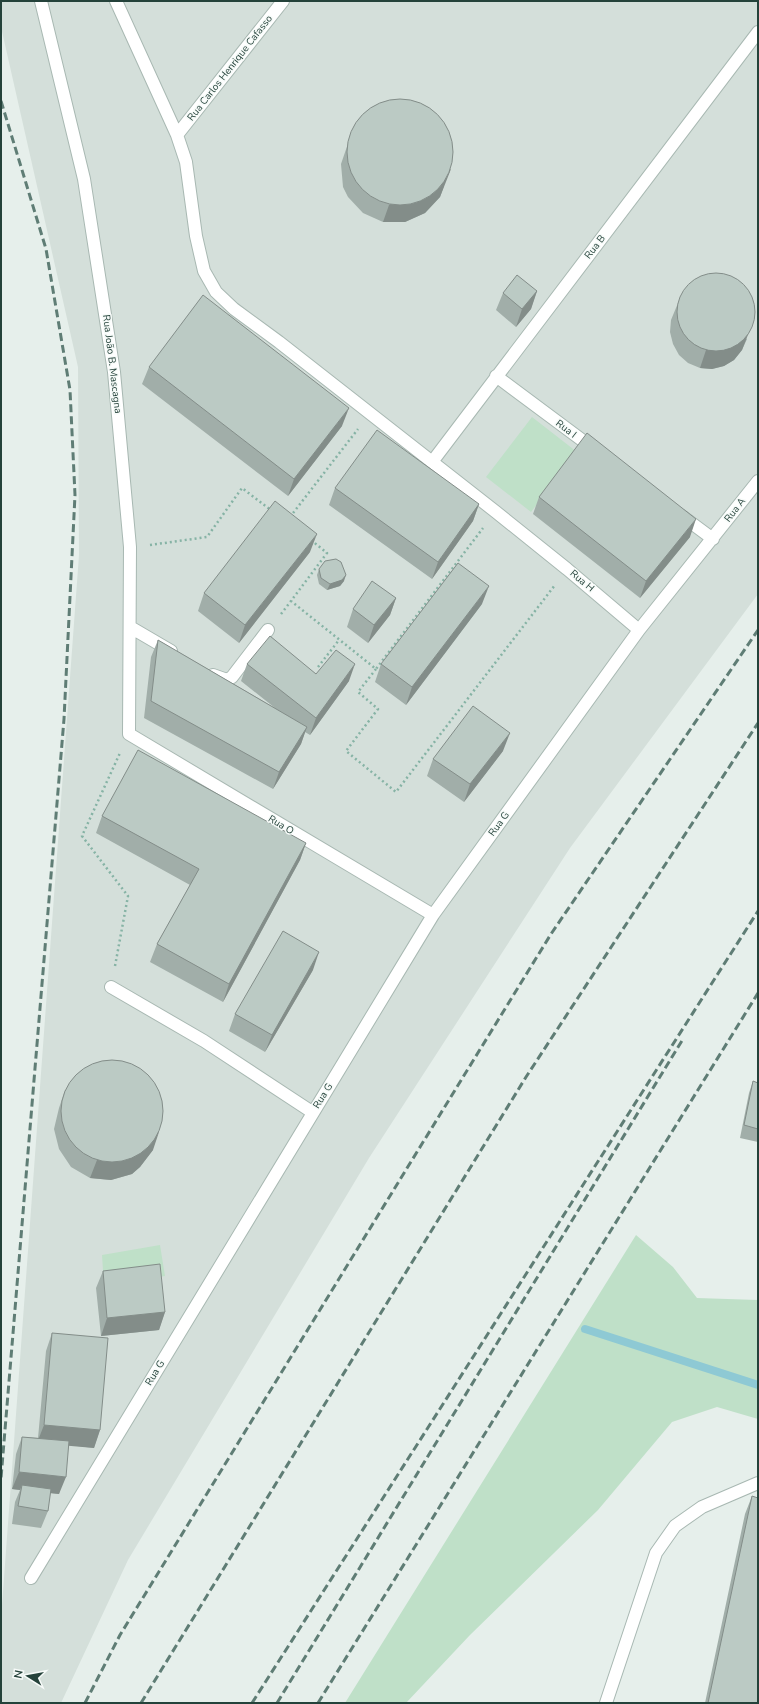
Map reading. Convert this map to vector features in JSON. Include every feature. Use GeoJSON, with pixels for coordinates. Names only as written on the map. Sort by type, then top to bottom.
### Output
{"type":"FeatureCollection","features":[{"type":"Feature","properties":{"kind":"lane","name":"Rua João B. Mascagna"},"geometry":{"type":"LineString","coordinates":[[41,1],[84,179],[114,372],[130,547],[129,734]]}},
{"type":"Feature","properties":{"kind":"lane","name":"Rua H"},"geometry":{"type":"LineString","coordinates":[[116,1],[177,135],[186,162],[196,236],[204,271],[216,292],[234,309],[496,512],[567,569],[639,630]]}},
{"type":"Feature","properties":{"kind":"lane","name":"Rua Carlos Henrique Cafasso"},"geometry":{"type":"LineString","coordinates":[[177,135],[283,1]]}},
{"type":"Feature","properties":{"kind":"lane","name":"Rua B"},"geometry":{"type":"LineString","coordinates":[[432,462],[758,32]]}},
{"type":"Feature","properties":{"kind":"lane","name":"Rua I"},"geometry":{"type":"LineString","coordinates":[[496,376],[605,458]]}},
{"type":"Feature","properties":{"kind":"lane","name":"Rua A"},"geometry":{"type":"LineString","coordinates":[[713,539],[758,481]]}},
{"type":"Feature","properties":{"kind":"lane"},"geometry":{"type":"LineString","coordinates":[[639,630],[713,539],[675,510]]}},
{"type":"Feature","properties":{"kind":"lane"},"geometry":{"type":"LineString","coordinates":[[130,627],[178,655]]}},
{"type":"Feature","properties":{"kind":"lane"},"geometry":{"type":"LineString","coordinates":[[206,671],[219,679],[226,680],[232,678],[268,630]]}},
{"type":"Feature","properties":{"kind":"lane","name":"Rua G"},"geometry":{"type":"LineString","coordinates":[[31,1578],[312,1112],[433,915],[639,630]]}},
{"type":"Feature","properties":{"kind":"lane","name":"Rua O"},"geometry":{"type":"LineString","coordinates":[[129,734],[433,915]]}},
{"type":"Feature","properties":{"kind":"lane"},"geometry":{"type":"LineString","coordinates":[[111,987],[197,1037],[312,1112]]}},
{"type":"Feature","properties":{"kind":"lane"},"geometry":{"type":"LineString","coordinates":[[606,1703],[656,1553],[675,1526],[702,1507],[758,1482]]}},
{"type":"Feature","properties":{"kind":"path"},"geometry":{"type":"LineString","coordinates":[[287,522],[370,413]]}},
{"type":"Feature","properties":{"kind":"path"},"geometry":{"type":"LineString","coordinates":[[130,547],[207,537],[242,488],[276,514]]}},
{"type":"Feature","properties":{"kind":"path"},"geometry":{"type":"LineString","coordinates":[[496,512],[358,692],[378,709],[346,751],[396,792],[567,569]]}},
{"type":"Feature","properties":{"kind":"path"},"geometry":{"type":"LineString","coordinates":[[310,540],[327,553],[292,601],[376,670]]}},
{"type":"Feature","properties":{"kind":"path"},"geometry":{"type":"LineString","coordinates":[[318,668],[339,640]]}},
{"type":"Feature","properties":{"kind":"path"},"geometry":{"type":"LineString","coordinates":[[111,987],[128,896],[82,836],[129,734]]}},
{"type":"Feature","properties":{"kind":"shaded area"},"geometry":{"type":"Polygon","coordinates":[[[1,1],[758,1],[758,594],[570,848],[369,1158],[128,1560],[61,1703],[1,1703],[1,1619],[79,555],[78,367],[1,27],[1,1]]]}},
{"type":"Feature","properties":{"kind":"green space"},"geometry":{"type":"Polygon","coordinates":[[[532,417],[577,452],[531,512],[486,477],[532,417]]]}},
{"type":"Feature","properties":{"kind":"green space"},"geometry":{"type":"Polygon","coordinates":[[[636,1235],[673,1267],[697,1298],[758,1300],[758,1419],[717,1407],[672,1422],[598,1510],[470,1635],[406,1703],[345,1703],[636,1235]]]}},
{"type":"Feature","properties":{"kind":"green space"},"geometry":{"type":"Polygon","coordinates":[[[160,1245],[165,1276],[104,1286],[102,1255],[160,1245]]]}},
{"type":"Feature","properties":{"kind":"building"},"geometry":{"type":"Polygon","coordinates":[[[400,99],[420,103],[437,115],[449,132],[453,152],[449,172],[437,189],[420,201],[400,205],[380,201],[363,189],[351,172],[347,152],[351,132],[363,115],[380,103],[400,99]]]}},
{"type":"Feature","properties":{"kind":"building"},"geometry":{"type":"Polygon","coordinates":[[[716,273],[731,276],[738,280],[748,290],[752,297],[755,312],[752,327],[748,334],[738,344],[731,348],[716,351],[701,348],[694,344],[684,334],[680,327],[677,312],[680,297],[684,290],[694,280],[701,276],[716,273]]]}},
{"type":"Feature","properties":{"kind":"building"},"geometry":{"type":"Polygon","coordinates":[[[517,275],[537,291],[522,309],[503,293],[517,275]]]}},
{"type":"Feature","properties":{"kind":"building"},"geometry":{"type":"Polygon","coordinates":[[[203,295],[349,408],[294,479],[149,367],[203,295]]]}},
{"type":"Feature","properties":{"kind":"building"},"geometry":{"type":"Polygon","coordinates":[[[377,430],[479,504],[438,562],[335,488],[377,430]]]}},
{"type":"Feature","properties":{"kind":"building"},"geometry":{"type":"Polygon","coordinates":[[[587,433],[696,519],[646,581],[539,497],[587,433]]]}},
{"type":"Feature","properties":{"kind":"building"},"geometry":{"type":"Polygon","coordinates":[[[275,501],[317,534],[245,625],[204,593],[275,501]]]}},
{"type":"Feature","properties":{"kind":"building"},"geometry":{"type":"Polygon","coordinates":[[[336,559],[341,562],[346,575],[342,580],[330,584],[321,578],[319,569],[325,561],[336,559]]]}},
{"type":"Feature","properties":{"kind":"building"},"geometry":{"type":"Polygon","coordinates":[[[458,563],[489,586],[412,687],[381,664],[458,563]]]}},
{"type":"Feature","properties":{"kind":"building"},"geometry":{"type":"Polygon","coordinates":[[[372,581],[396,598],[374,625],[353,609],[372,581]]]}},
{"type":"Feature","properties":{"kind":"building"},"geometry":{"type":"Polygon","coordinates":[[[270,636],[316,674],[336,650],[355,664],[316,718],[247,664],[270,636]]]}},
{"type":"Feature","properties":{"kind":"building"},"geometry":{"type":"Polygon","coordinates":[[[158,640],[307,727],[279,772],[151,701],[158,640]]]}},
{"type":"Feature","properties":{"kind":"building"},"geometry":{"type":"Polygon","coordinates":[[[473,706],[510,733],[470,784],[433,759],[473,706]]]}},
{"type":"Feature","properties":{"kind":"building"},"geometry":{"type":"Polygon","coordinates":[[[138,750],[306,843],[229,984],[157,944],[199,869],[102,816],[138,750]]]}},
{"type":"Feature","properties":{"kind":"building"},"geometry":{"type":"Polygon","coordinates":[[[283,931],[319,952],[272,1035],[235,1014],[283,931]]]}},
{"type":"Feature","properties":{"kind":"building"},"geometry":{"type":"Polygon","coordinates":[[[112,1060],[131,1064],[148,1075],[159,1092],[163,1111],[159,1130],[148,1147],[131,1158],[112,1162],[93,1158],[76,1147],[65,1130],[61,1111],[65,1092],[76,1075],[93,1064],[112,1060]]]}},
{"type":"Feature","properties":{"kind":"building"},"geometry":{"type":"Polygon","coordinates":[[[753,1081],[758,1083],[758,1129],[744,1125],[753,1081]]]}},
{"type":"Feature","properties":{"kind":"building"},"geometry":{"type":"Polygon","coordinates":[[[160,1264],[165,1312],[107,1318],[103,1271],[160,1264]]]}},
{"type":"Feature","properties":{"kind":"building"},"geometry":{"type":"Polygon","coordinates":[[[52,1333],[108,1338],[100,1430],[44,1425],[52,1333]]]}},
{"type":"Feature","properties":{"kind":"building"},"geometry":{"type":"Polygon","coordinates":[[[22,1437],[69,1441],[66,1477],[19,1472],[22,1437]]]}},
{"type":"Feature","properties":{"kind":"building"},"geometry":{"type":"Polygon","coordinates":[[[22,1485],[51,1489],[48,1511],[18,1506],[22,1485]]]}},
{"type":"Feature","properties":{"kind":"building"},"geometry":{"type":"Polygon","coordinates":[[[752,1496],[758,1498],[758,1703],[708,1703],[752,1496]]]}},
{"type":"Feature","properties":{"kind":"waterway"},"geometry":{"type":"LineString","coordinates":[[585,1329],[758,1385]]}},
{"type":"Feature","properties":{"kind":"railway"},"geometry":{"type":"LineString","coordinates":[[1,101],[46,249],[70,390],[75,495],[64,719],[1,1478]]}},
{"type":"Feature","properties":{"kind":"railway"},"geometry":{"type":"LineString","coordinates":[[85,1703],[120,1635],[551,934],[758,630]]}},
{"type":"Feature","properties":{"kind":"railway"},"geometry":{"type":"LineString","coordinates":[[141,1703],[526,1077],[758,723]]}},
{"type":"Feature","properties":{"kind":"railway"},"geometry":{"type":"LineString","coordinates":[[252,1703],[758,911]]}},
{"type":"Feature","properties":{"kind":"railway"},"geometry":{"type":"LineString","coordinates":[[318,1703],[758,993]]}},
{"type":"Feature","properties":{"kind":"railway"},"geometry":{"type":"LineString","coordinates":[[277,1703],[683,1039]]}}]}
